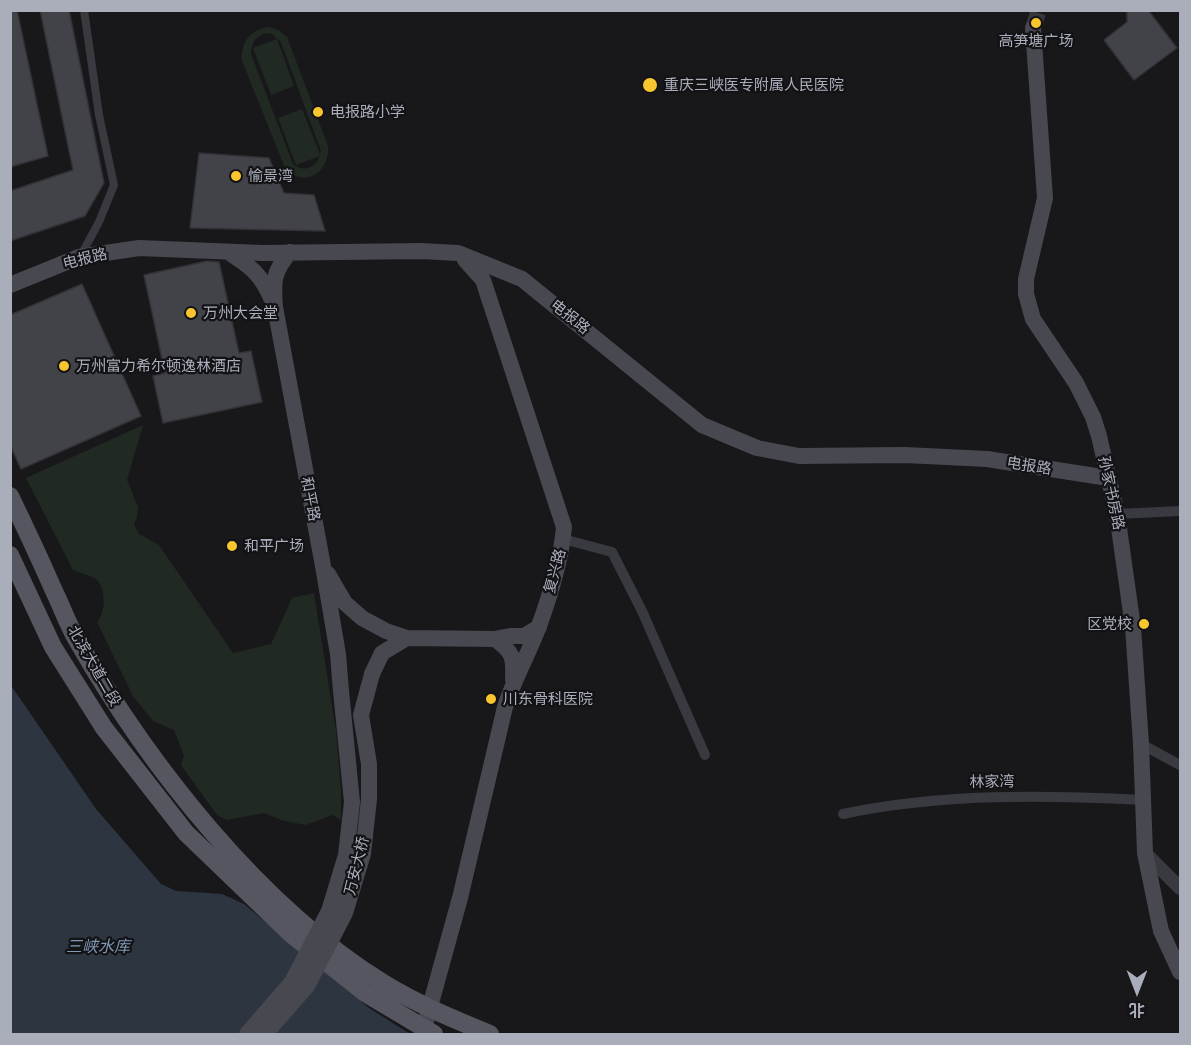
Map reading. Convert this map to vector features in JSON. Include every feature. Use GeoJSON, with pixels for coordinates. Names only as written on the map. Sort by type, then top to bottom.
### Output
{"type":"FeatureCollection","features":[{"type":"Feature","properties":{"kind":"main road","name":"孙家书房路"},"geometry":{"type":"LineString","coordinates":[[1033,28],[1046,198],[1026,279],[1026,294],[1033,319],[1086,402],[1099,436],[1117,514],[1133,627],[1145,853],[1161,931],[1180,972]]}},
{"type":"Feature","properties":{"kind":"main road","name":"电报路"},"geometry":{"type":"LineString","coordinates":[[10,285],[79,257],[139,248],[290,252],[421,250],[458,253],[518,277],[702,425],[757,448],[799,456],[905,455],[987,459],[1108,478]]}},
{"type":"Feature","properties":{"kind":"main road","name":"和平路"},"geometry":{"type":"LineString","coordinates":[[226,251],[250,266],[264,281],[275,307]]}},
{"type":"Feature","properties":{"kind":"main road","name":"和平路"},"geometry":{"type":"LineString","coordinates":[[290,252],[278,265],[273,283],[275,307],[323,566],[338,654],[341,691]]}},
{"type":"Feature","properties":{"kind":"main road","name":"复兴路"},"geometry":{"type":"LineString","coordinates":[[429,1032],[430,1009],[460,898],[505,707],[539,627],[561,557],[564,526],[483,280],[474,267],[458,253]]}},
{"type":"Feature","properties":{"kind":"main road"},"geometry":{"type":"LineString","coordinates":[[493,306],[491,287],[496,280],[504,276],[518,277]]}},
{"type":"Feature","properties":{"kind":"main road","name":"北滨大道二段"},"geometry":{"type":"LineString","coordinates":[[10,496],[76,638],[129,725],[203,820],[267,890],[304,925],[382,983],[430,1009],[490,1035]]}},
{"type":"Feature","properties":{"kind":"main road","name":"北滨大道二段"},"geometry":{"type":"LineString","coordinates":[[10,555],[53,647],[104,728],[186,832],[291,934],[365,993],[429,1032]]}},
{"type":"Feature","properties":{"kind":"main road"},"geometry":{"type":"LineString","coordinates":[[323,566],[345,603],[362,618],[386,631],[407,638],[495,639],[524,636],[539,627]]}},
{"type":"Feature","properties":{"kind":"main road","name":"万安大桥"},"geometry":{"type":"LineString","coordinates":[[266,1035],[307,986],[345,913],[363,854],[369,799],[369,764],[361,715],[372,674],[382,653],[407,638]]}},
{"type":"Feature","properties":{"kind":"main road"},"geometry":{"type":"LineString","coordinates":[[495,639],[510,650],[514,664],[512,686]]}},
{"type":"Feature","properties":{"kind":"main road","name":"万安大桥"},"geometry":{"type":"LineString","coordinates":[[247,1035],[292,982],[329,911],[346,855],[352,802],[341,691]]}},
{"type":"Feature","properties":{"kind":"street"},"geometry":{"type":"LineString","coordinates":[[79,257],[99,222],[114,185],[99,115],[84,10]]}},
{"type":"Feature","properties":{"kind":"street"},"geometry":{"type":"LineString","coordinates":[[1117,514],[1180,511]]}},
{"type":"Feature","properties":{"kind":"street"},"geometry":{"type":"LineString","coordinates":[[563,539],[612,552],[642,611],[705,755]]}},
{"type":"Feature","properties":{"kind":"street"},"geometry":{"type":"LineString","coordinates":[[1141,744],[1180,765]]}},
{"type":"Feature","properties":{"kind":"street","name":"林家湾"},"geometry":{"type":"LineString","coordinates":[[843,814],[882,806],[956,798],[1067,796],[1143,800]]}},
{"type":"Feature","properties":{"kind":"street"},"geometry":{"type":"LineString","coordinates":[[1145,853],[1180,888]]}},
{"type":"Feature","properties":{"kind":"shaded area"},"geometry":{"type":"Polygon","coordinates":[[[269,27],[287,37],[328,146],[325,164],[314,175],[300,177],[285,168],[242,61],[245,42],[252,34],[269,27]],[[266,33],[259,36],[253,43],[251,54],[293,164],[305,169],[315,164],[320,156],[296,165],[278,118],[302,109],[320,154],[321,151],[281,42],[272,34],[266,33]]]}},
{"type":"Feature","properties":{"kind":"shaded area"},"geometry":{"type":"Polygon","coordinates":[[[277,39],[294,86],[271,95],[253,48],[277,39]]]}},
{"type":"Feature","properties":{"kind":"shaded area"},"geometry":{"type":"Polygon","coordinates":[[[143,425],[127,480],[138,507],[134,525],[139,534],[159,545],[233,653],[271,644],[292,598],[314,593],[336,731],[341,820],[332,815],[306,825],[284,821],[264,813],[227,820],[217,815],[181,765],[184,756],[174,730],[153,721],[133,696],[97,622],[103,607],[100,584],[92,577],[73,570],[26,478],[143,425]]]}},
{"type":"Feature","properties":{"kind":"water","name":"三峡水库"},"geometry":{"type":"Polygon","coordinates":[[[10,684],[96,809],[161,884],[176,891],[222,894],[244,904],[369,1008],[410,1034],[11,1034],[10,684]]]}},
{"type":"Feature","properties":{"kind":"building"},"geometry":{"type":"Polygon","coordinates":[[[10,10],[17,10],[48,156],[10,167],[10,10]]]}},
{"type":"Feature","properties":{"kind":"building"},"geometry":{"type":"Polygon","coordinates":[[[40,10],[69,10],[104,183],[85,216],[10,241],[10,191],[73,170],[40,10]]]}},
{"type":"Feature","properties":{"kind":"building"},"geometry":{"type":"Polygon","coordinates":[[[1127,10],[1148,10],[1177,48],[1134,80],[1104,40],[1127,22],[1127,10]]]}},
{"type":"Feature","properties":{"kind":"building","name":"愉景湾"},"geometry":{"type":"Polygon","coordinates":[[[199,153],[269,158],[284,193],[314,195],[325,231],[190,228],[199,153]]]}},
{"type":"Feature","properties":{"kind":"building","name":"万州大会堂"},"geometry":{"type":"Polygon","coordinates":[[[207,261],[219,262],[239,353],[251,351],[262,402],[163,423],[153,376],[165,373],[144,275],[207,261]]]}},
{"type":"Feature","properties":{"kind":"building","name":"万州富力希尔顿逸林酒店"},"geometry":{"type":"Polygon","coordinates":[[[82,284],[141,416],[21,469],[10,445],[10,315],[82,284]]]}},
{"type":"Feature","properties":{"kind":"tunnel"},"geometry":{"type":"LineString","coordinates":[[1033,28],[1039,10]]}},
{"type":"Feature","properties":{"kind":"place","name":"高笋塘广场"},"geometry":{"type":"Point","coordinates":[1036,23]}},
{"type":"Feature","properties":{"kind":"place","name":"重庆三峡医专附属人民医院"},"geometry":{"type":"Point","coordinates":[650,85]}},
{"type":"Feature","properties":{"kind":"place","name":"电报路小学"},"geometry":{"type":"Point","coordinates":[318,112]}},
{"type":"Feature","properties":{"kind":"place","name":"愉景湾"},"geometry":{"type":"Point","coordinates":[236,176]}},
{"type":"Feature","properties":{"kind":"place","name":"万州大会堂"},"geometry":{"type":"Point","coordinates":[191,313]}},
{"type":"Feature","properties":{"kind":"place","name":"万州富力希尔顿逸林酒店"},"geometry":{"type":"Point","coordinates":[64,366]}},
{"type":"Feature","properties":{"kind":"place","name":"和平广场"},"geometry":{"type":"Point","coordinates":[232,546]}},
{"type":"Feature","properties":{"kind":"place","name":"区党校"},"geometry":{"type":"Point","coordinates":[1144,624]}},
{"type":"Feature","properties":{"kind":"place","name":"川东骨科医院"},"geometry":{"type":"Point","coordinates":[491,699]}}]}
